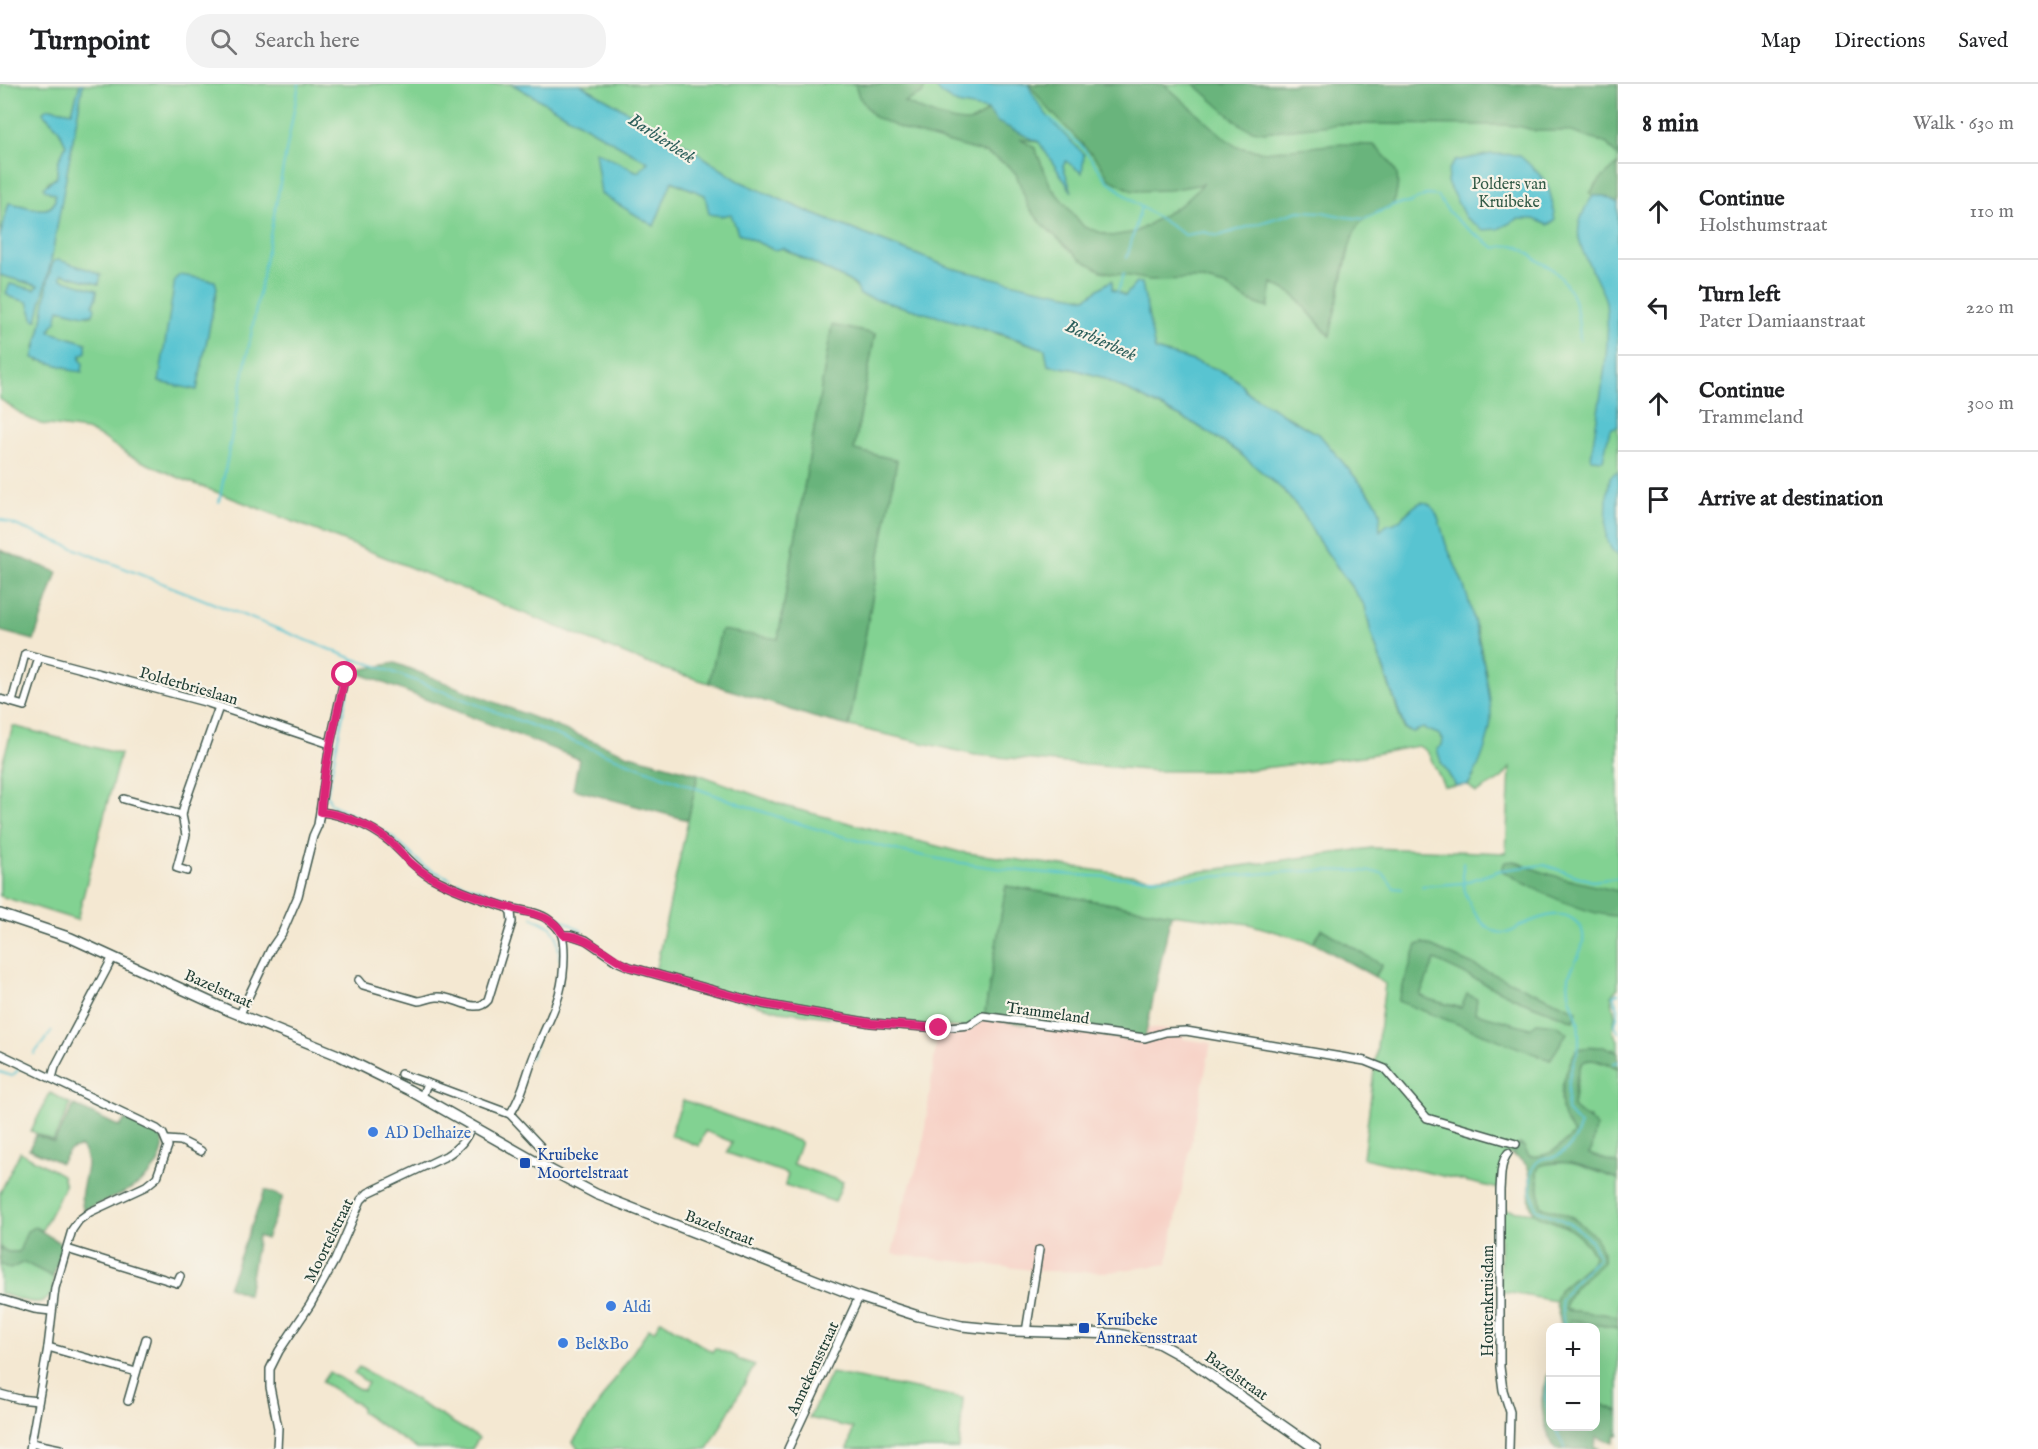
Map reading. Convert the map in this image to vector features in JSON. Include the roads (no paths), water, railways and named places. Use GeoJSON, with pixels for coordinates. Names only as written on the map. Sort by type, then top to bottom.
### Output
{"type":"FeatureCollection","features":[{"type":"Feature","properties":{"kind":"main road","name":"Bazelstraat"},"geometry":{"type":"LineString","coordinates":[[0,914],[51,931],[338,1055],[422,1097],[596,1194],[859,1297],[918,1316],[962,1326],[1026,1332],[1118,1334],[1158,1343],[1189,1360],[1316,1449]]}},
{"type":"Feature","properties":{"kind":"street"},"geometry":{"type":"LineString","coordinates":[[0,699],[24,706],[39,658],[25,654],[12,702]]}},
{"type":"Feature","properties":{"kind":"street","name":"Polderbrieslaan"},"geometry":{"type":"LineString","coordinates":[[39,658],[219,707],[330,744]]}},
{"type":"Feature","properties":{"kind":"street"},"geometry":{"type":"LineString","coordinates":[[240,1014],[271,949],[282,933],[298,896],[299,883],[321,812],[321,795],[345,675]]}},
{"type":"Feature","properties":{"kind":"street"},"geometry":{"type":"LineString","coordinates":[[187,871],[177,868],[186,835],[182,814],[219,707]]}},
{"type":"Feature","properties":{"kind":"street"},"geometry":{"type":"LineString","coordinates":[[124,799],[182,814]]}},
{"type":"Feature","properties":{"kind":"street"},"geometry":{"type":"LineString","coordinates":[[321,812],[336,814],[387,839],[412,864],[450,886],[507,907],[547,918],[560,928],[563,935],[564,972],[561,993],[510,1114]]}},
{"type":"Feature","properties":{"kind":"street"},"geometry":{"type":"LineString","coordinates":[[359,980],[363,985],[418,1001],[439,997],[475,1006],[484,1005],[488,1000],[512,922],[511,912],[507,907]]}},
{"type":"Feature","properties":{"kind":"street","name":"Trammeland"},"geometry":{"type":"LineString","coordinates":[[563,935],[579,937],[616,961],[644,972],[763,1004],[871,1023],[939,1028],[969,1025],[983,1016],[1144,1038],[1166,1032],[1186,1031],[1365,1061],[1385,1069],[1428,1118],[1516,1144]]}},
{"type":"Feature","properties":{"kind":"street"},"geometry":{"type":"LineString","coordinates":[[52,1078],[55,1067],[112,957]]}},
{"type":"Feature","properties":{"kind":"street"},"geometry":{"type":"LineString","coordinates":[[0,1054],[157,1129],[167,1140],[167,1153],[157,1177],[147,1186],[90,1212],[79,1220],[72,1230],[61,1264],[51,1311],[48,1347],[31,1446],[60,1449]]}},
{"type":"Feature","properties":{"kind":"street"},"geometry":{"type":"LineString","coordinates":[[401,1074],[510,1114],[540,1146]]}},
{"type":"Feature","properties":{"kind":"street"},"geometry":{"type":"LineString","coordinates":[[422,1097],[427,1083]]}},
{"type":"Feature","properties":{"kind":"street","name":"Moortelstraat"},"geometry":{"type":"LineString","coordinates":[[277,1449],[278,1428],[270,1387],[270,1370],[279,1351],[310,1305],[335,1260],[361,1200],[368,1193],[457,1149],[465,1141],[472,1125]]}},
{"type":"Feature","properties":{"kind":"street"},"geometry":{"type":"LineString","coordinates":[[167,1140],[181,1141],[201,1151]]}},
{"type":"Feature","properties":{"kind":"street","name":"Houtenkruisdam"},"geometry":{"type":"LineString","coordinates":[[1508,1153],[1504,1158],[1500,1190],[1500,1367],[1503,1390],[1510,1412],[1509,1449]]}},
{"type":"Feature","properties":{"kind":"street"},"geometry":{"type":"LineString","coordinates":[[67,1249],[180,1281]]}},
{"type":"Feature","properties":{"kind":"street"},"geometry":{"type":"LineString","coordinates":[[1026,1332],[1039,1250]]}},
{"type":"Feature","properties":{"kind":"street","name":"Annekensstraat"},"geometry":{"type":"LineString","coordinates":[[788,1449],[859,1297]]}},
{"type":"Feature","properties":{"kind":"street"},"geometry":{"type":"LineString","coordinates":[[0,1299],[34,1309],[51,1311]]}},
{"type":"Feature","properties":{"kind":"street"},"geometry":{"type":"LineString","coordinates":[[128,1401],[146,1339]]}},
{"type":"Feature","properties":{"kind":"street"},"geometry":{"type":"LineString","coordinates":[[48,1347],[136,1372]]}},
{"type":"Feature","properties":{"kind":"street"},"geometry":{"type":"LineString","coordinates":[[0,1394],[19,1400],[38,1401]]}},
{"type":"Feature","properties":{"kind":"water"},"geometry":{"type":"Polygon","coordinates":[[[80,84],[83,84],[50,266],[37,320],[34,320],[28,302],[10,297],[6,293],[10,284],[35,290],[38,286],[0,275],[0,236],[9,203],[45,209],[51,207],[54,202],[55,194],[45,190],[44,187],[57,177],[58,162],[66,145],[58,128],[43,113],[44,110],[50,108],[72,112],[80,84]]]}},
{"type":"Feature","properties":{"kind":"water"},"geometry":{"type":"Polygon","coordinates":[[[512,84],[580,84],[684,144],[739,181],[813,214],[951,268],[1086,298],[1112,280],[1112,289],[1125,296],[1136,283],[1142,283],[1155,350],[1206,365],[1232,377],[1241,384],[1245,391],[1319,434],[1376,502],[1380,515],[1380,531],[1388,524],[1400,520],[1420,503],[1425,502],[1433,509],[1469,602],[1490,697],[1491,716],[1487,742],[1468,785],[1456,786],[1441,762],[1437,749],[1442,745],[1443,739],[1438,734],[1423,728],[1413,732],[1405,729],[1371,633],[1365,606],[1316,537],[1302,512],[1282,489],[1237,451],[1195,424],[1101,377],[1048,365],[1045,349],[1005,335],[860,295],[856,286],[849,281],[783,248],[774,250],[738,233],[731,214],[721,216],[709,214],[705,195],[672,181],[654,226],[601,194],[595,151],[638,172],[648,162],[512,84]]]}},
{"type":"Feature","properties":{"kind":"water"},"geometry":{"type":"Polygon","coordinates":[[[933,84],[1028,84],[1045,113],[1084,154],[1082,173],[1066,161],[1063,166],[1072,192],[1039,142],[997,122],[988,110],[957,104],[941,94],[933,84]]]}},
{"type":"Feature","properties":{"kind":"water"},"geometry":{"type":"Polygon","coordinates":[[[1491,154],[1519,155],[1542,177],[1549,190],[1555,221],[1548,225],[1534,219],[1518,219],[1498,229],[1483,230],[1465,217],[1447,182],[1449,169],[1455,161],[1491,154]]]}},
{"type":"Feature","properties":{"kind":"water"},"geometry":{"type":"Polygon","coordinates":[[[1593,196],[1604,196],[1618,203],[1618,426],[1610,429],[1603,460],[1591,459],[1607,342],[1606,303],[1579,239],[1580,220],[1593,196]]]}},
{"type":"Feature","properties":{"kind":"water"},"geometry":{"type":"Polygon","coordinates":[[[59,260],[101,275],[99,284],[62,274],[60,277],[97,290],[93,314],[84,315],[59,309],[56,322],[50,330],[50,332],[86,343],[86,352],[81,355],[80,359],[83,363],[82,372],[33,358],[41,327],[50,270],[54,261],[59,260]]]}},
{"type":"Feature","properties":{"kind":"water"},"geometry":{"type":"Polygon","coordinates":[[[180,275],[215,281],[217,288],[197,390],[159,382],[175,279],[180,275]]]}},
{"type":"Feature","properties":{"kind":"water"},"geometry":{"type":"Polygon","coordinates":[[[1618,472],[1618,556],[1612,551],[1606,537],[1610,477],[1618,472]]]}},
{"type":"Feature","properties":{"kind":"waterway"},"geometry":{"type":"LineString","coordinates":[[219,502],[299,84]]}},
{"type":"Feature","properties":{"kind":"waterway","name":"Barbierbeek"},"geometry":{"type":"LineString","coordinates":[[1050,118],[1083,148],[1107,180],[1134,202],[1185,235],[1204,232],[1218,236],[1299,211],[1322,212],[1364,219],[1393,205],[1409,203],[1426,195],[1438,196],[1456,219],[1495,248],[1517,246],[1560,277],[1571,292],[1574,301],[1580,340]]}},
{"type":"Feature","properties":{"kind":"waterway"},"geometry":{"type":"LineString","coordinates":[[1127,258],[1141,207]]}},
{"type":"Feature","properties":{"kind":"waterway"},"geometry":{"type":"LineString","coordinates":[[1117,293],[1124,273]]}},
{"type":"Feature","properties":{"kind":"waterway"},"geometry":{"type":"LineString","coordinates":[[0,519],[354,659],[670,779],[768,814],[869,843],[971,865],[1043,873],[1165,878],[1309,871],[1359,871],[1383,873],[1394,888],[1402,889]]}},
{"type":"Feature","properties":{"kind":"waterway"},"geometry":{"type":"LineString","coordinates":[[354,659],[327,794],[331,804],[374,826]]}},
{"type":"Feature","properties":{"kind":"waterway"},"geometry":{"type":"LineString","coordinates":[[382,830],[425,867],[451,879]]}},
{"type":"Feature","properties":{"kind":"waterway","name":"Barbierbeek"},"geometry":{"type":"LineString","coordinates":[[1463,862],[1463,882],[1472,908],[1476,916],[1494,931],[1510,932],[1535,920],[1555,915],[1574,920],[1582,930],[1583,943],[1568,983],[1569,994],[1578,1021],[1579,1044],[1570,1075],[1567,1111],[1580,1125],[1577,1135],[1568,1148],[1559,1155],[1540,1160],[1535,1164],[1531,1176],[1536,1209],[1565,1221],[1582,1232],[1595,1248],[1599,1258],[1571,1285],[1561,1300],[1563,1323]]}},
{"type":"Feature","properties":{"kind":"waterway"},"geometry":{"type":"LineString","coordinates":[[1422,886],[1463,883],[1501,870],[1544,865],[1592,881],[1618,878]]}},
{"type":"Feature","properties":{"kind":"waterway"},"geometry":{"type":"LineString","coordinates":[[458,882],[547,911],[582,931]]}},
{"type":"Feature","properties":{"kind":"waterway"},"geometry":{"type":"LineString","coordinates":[[532,917],[551,927],[557,937],[560,959]]}},
{"type":"Feature","properties":{"kind":"waterway"},"geometry":{"type":"LineString","coordinates":[[1618,993],[1613,995],[1618,1009]]}},
{"type":"Feature","properties":{"kind":"waterway"},"geometry":{"type":"LineString","coordinates":[[1618,1011],[1615,1025],[1618,1032]]}},
{"type":"Feature","properties":{"kind":"waterway"},"geometry":{"type":"LineString","coordinates":[[34,1054],[52,1031]]}},
{"type":"Feature","properties":{"kind":"waterway"},"geometry":{"type":"LineString","coordinates":[[530,1058],[538,1038]]}},
{"type":"Feature","properties":{"kind":"waterway"},"geometry":{"type":"LineString","coordinates":[[1614,1063],[1618,1062]]}},
{"type":"Feature","properties":{"kind":"waterway"},"geometry":{"type":"LineString","coordinates":[[0,1072],[12,1076],[19,1069]]}},
{"type":"Feature","properties":{"kind":"waterway","name":"Barbierbeek"},"geometry":{"type":"LineString","coordinates":[[1546,1392],[1546,1401]]}},
{"type":"Feature","properties":{"kind":"waterway","name":"Barbierbeek"},"geometry":{"type":"LineString","coordinates":[[1556,1431],[1565,1449]]}},
{"type":"Feature","properties":{"kind":"place","name":"AD Delhaize"},"geometry":{"type":"Point","coordinates":[373,1132]}},
{"type":"Feature","properties":{"kind":"place","name":"Kruibeke Moortelstraat"},"geometry":{"type":"Point","coordinates":[525,1163]}},
{"type":"Feature","properties":{"kind":"place","name":"Aldi"},"geometry":{"type":"Point","coordinates":[611,1306]}},
{"type":"Feature","properties":{"kind":"place","name":"Kruibeke Annekensstraat"},"geometry":{"type":"Point","coordinates":[1084,1328]}},
{"type":"Feature","properties":{"kind":"place","name":"Bel&Bo"},"geometry":{"type":"Point","coordinates":[563,1343]}},
{"type":"Feature","properties":{"kind":"park label","name":"Polders van Kruibeke"},"geometry":{"type":"Point","coordinates":[1509,192]}}]}
